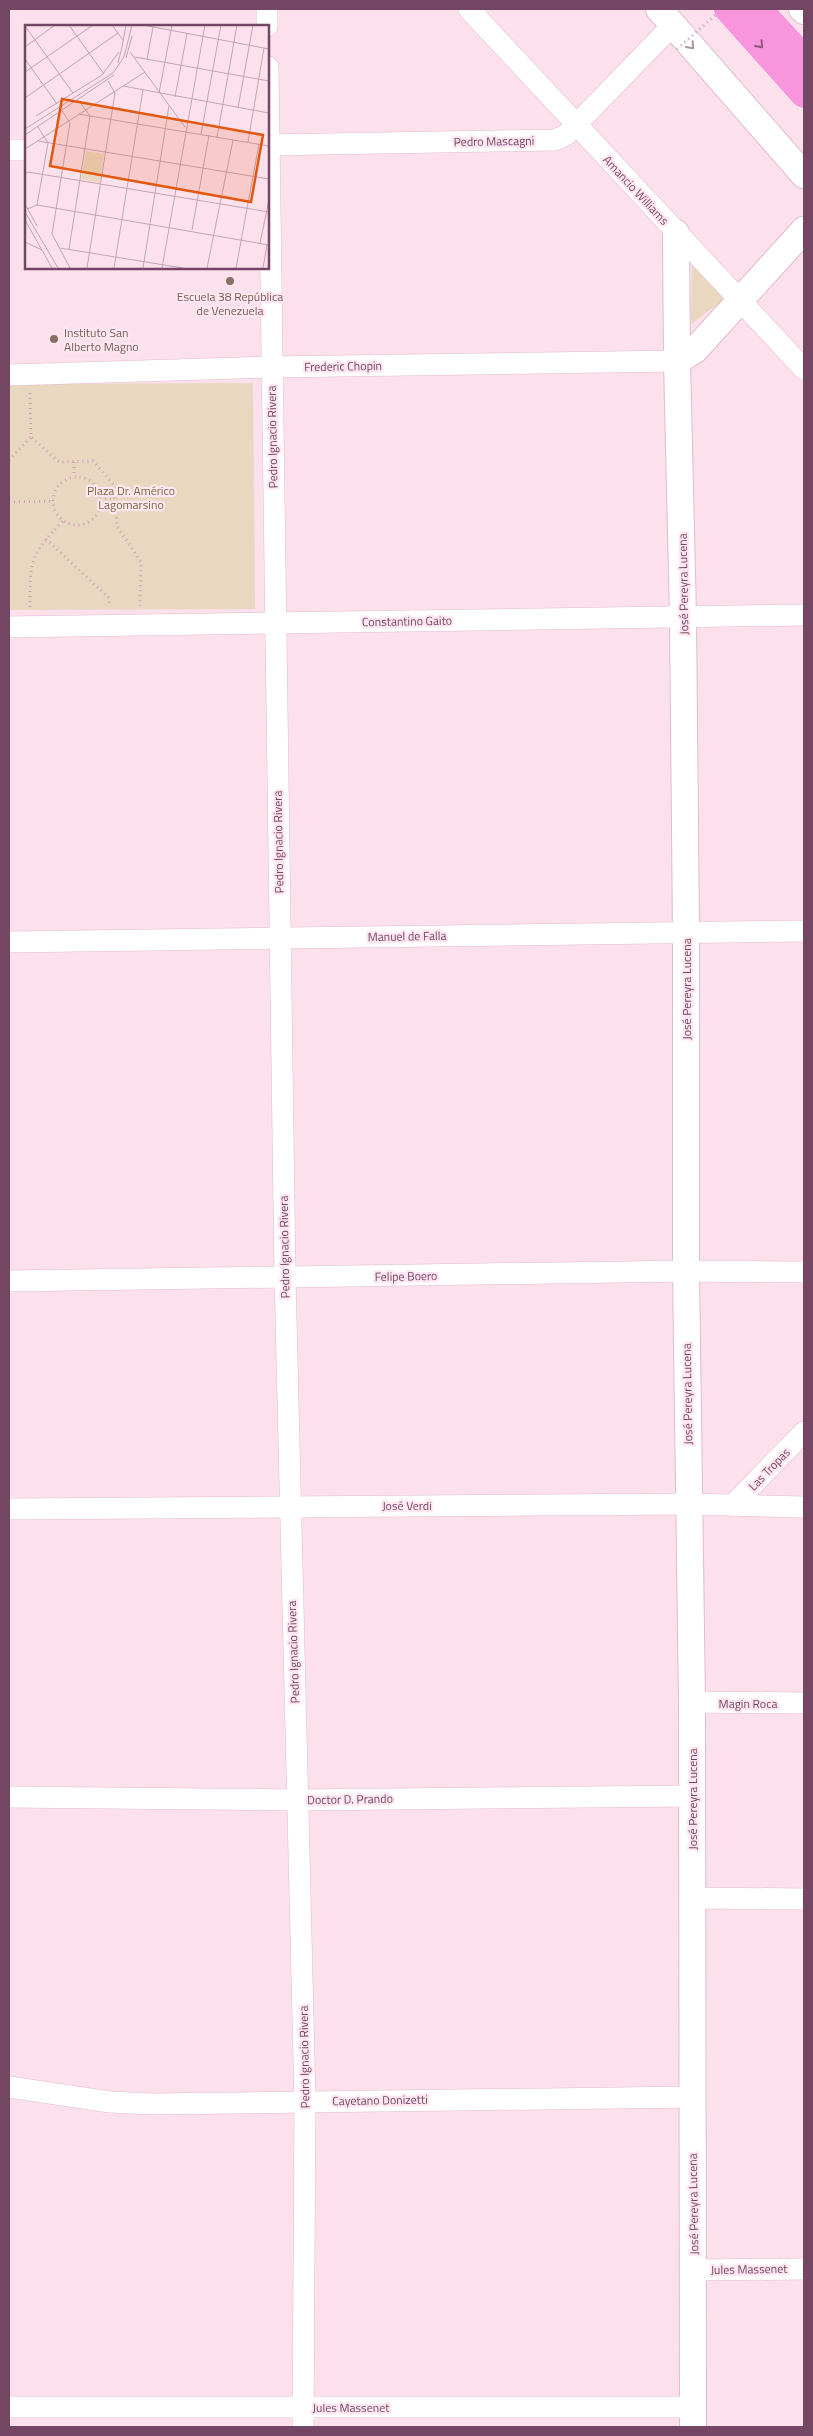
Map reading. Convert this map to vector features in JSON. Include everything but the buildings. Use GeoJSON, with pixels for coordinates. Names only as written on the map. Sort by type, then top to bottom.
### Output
{"type":"FeatureCollection","features":[{"type":"Feature","properties":{"kind":"highway"},"geometry":{"type":"LineString","coordinates":[[728,9],[804,94]]}},
{"type":"Feature","properties":{"kind":"highway"},"geometry":{"type":"LineString","coordinates":[[758,9],[804,59]]}},
{"type":"Feature","properties":{"kind":"street"},"geometry":{"type":"LineString","coordinates":[[267,9],[267,25]]}},
{"type":"Feature","properties":{"kind":"street","name":"Amancio Williams"},"geometry":{"type":"LineString","coordinates":[[469,9],[804,369]]}},
{"type":"Feature","properties":{"kind":"street"},"geometry":{"type":"LineString","coordinates":[[670,28],[804,175]]}},
{"type":"Feature","properties":{"kind":"street","name":"Pedro Mascagni"},"geometry":{"type":"LineString","coordinates":[[269,145],[555,140],[566,135],[670,28]]}},
{"type":"Feature","properties":{"kind":"street"},"geometry":{"type":"LineString","coordinates":[[9,150],[25,150]]}},
{"type":"Feature","properties":{"kind":"street"},"geometry":{"type":"LineString","coordinates":[[677,360],[695,350],[804,230]]}},
{"type":"Feature","properties":{"kind":"street","name":"José Pereyra Lucena"},"geometry":{"type":"LineString","coordinates":[[676,233],[683,618],[686,932],[686,1271],[692,1702],[692,2097],[695,2270],[693,2417]]}},
{"type":"Feature","properties":{"kind":"street","name":"Pedro Ignacio Rivera"},"geometry":{"type":"LineString","coordinates":[[269,256],[289,1505],[305,2101],[303,2417]]}},
{"type":"Feature","properties":{"kind":"street","name":"Frederic Chopin"},"geometry":{"type":"LineString","coordinates":[[19,374],[270,367],[677,360]]}},
{"type":"Feature","properties":{"kind":"street","name":"Constantino Gaito"},"geometry":{"type":"LineString","coordinates":[[9,627],[804,615]]}},
{"type":"Feature","properties":{"kind":"street","name":"Manuel de Falla"},"geometry":{"type":"LineString","coordinates":[[9,942],[804,931]]}},
{"type":"Feature","properties":{"kind":"street","name":"Felipe Boero"},"geometry":{"type":"LineString","coordinates":[[9,1281],[686,1271],[804,1272]]}},
{"type":"Feature","properties":{"kind":"street","name":"Las Tropas"},"geometry":{"type":"LineString","coordinates":[[733,1505],[804,1432]]}},
{"type":"Feature","properties":{"kind":"street","name":"José Verdi"},"geometry":{"type":"LineString","coordinates":[[9,1508],[688,1504],[804,1507]]}},
{"type":"Feature","properties":{"kind":"street","name":"Magin Roca"},"geometry":{"type":"LineString","coordinates":[[692,1702],[804,1703]]}},
{"type":"Feature","properties":{"kind":"street","name":"Doctor D. Prando"},"geometry":{"type":"LineString","coordinates":[[9,1798],[297,1800],[692,1796]]}},
{"type":"Feature","properties":{"kind":"street"},"geometry":{"type":"LineString","coordinates":[[692,1898],[804,1898]]}},
{"type":"Feature","properties":{"kind":"street","name":"Cayetano Donizetti"},"geometry":{"type":"LineString","coordinates":[[9,2088],[110,2102],[153,2104],[692,2097]]}},
{"type":"Feature","properties":{"kind":"street","name":"Jules Massenet"},"geometry":{"type":"LineString","coordinates":[[695,2270],[804,2269]]}},
{"type":"Feature","properties":{"kind":"street","name":"Jules Massenet"},"geometry":{"type":"LineString","coordinates":[[9,2407],[303,2417],[693,2417]]}},
{"type":"Feature","properties":{"kind":"path"},"geometry":{"type":"LineString","coordinates":[[670,28],[722,9]]}},
{"type":"Feature","properties":{"kind":"path"},"geometry":{"type":"LineString","coordinates":[[19,374],[31,437],[59,462],[93,461],[114,485],[117,526],[141,562],[140,624]]}},
{"type":"Feature","properties":{"kind":"path"},"geometry":{"type":"LineString","coordinates":[[9,460],[31,437]]}},
{"type":"Feature","properties":{"kind":"path"},"geometry":{"type":"LineString","coordinates":[[74,462],[74,477]]}},
{"type":"Feature","properties":{"kind":"path"},"geometry":{"type":"LineString","coordinates":[[74,477],[85,478],[92,482],[97,488],[100,499],[98,512],[87,524],[79,526],[63,521],[57,516],[52,501],[57,486],[63,481],[74,477]]}},
{"type":"Feature","properties":{"kind":"path"},"geometry":{"type":"LineString","coordinates":[[100,499],[115,498]]}},
{"type":"Feature","properties":{"kind":"path"},"geometry":{"type":"LineString","coordinates":[[9,502],[52,501]]}},
{"type":"Feature","properties":{"kind":"path"},"geometry":{"type":"LineString","coordinates":[[30,626],[30,569],[33,557],[46,539],[63,521]]}},
{"type":"Feature","properties":{"kind":"path"},"geometry":{"type":"LineString","coordinates":[[46,539],[109,598],[109,625]]}},
{"type":"Feature","properties":{"kind":"green space"},"geometry":{"type":"Polygon","coordinates":[[[692,266],[725,299],[691,324],[692,266]]]}},
{"type":"Feature","properties":{"kind":"green space","name":"Plaza Dr. Américo Lagomarsino"},"geometry":{"type":"Polygon","coordinates":[[[253,383],[255,609],[9,610],[9,384],[253,383]]]}},
{"type":"Feature","properties":{"kind":"place","name":"Escuela 38 República de Venezuela"},"geometry":{"type":"Point","coordinates":[230,281]}},
{"type":"Feature","properties":{"kind":"place","name":"Instituto San Alberto Magno"},"geometry":{"type":"Point","coordinates":[54,339]}}]}
